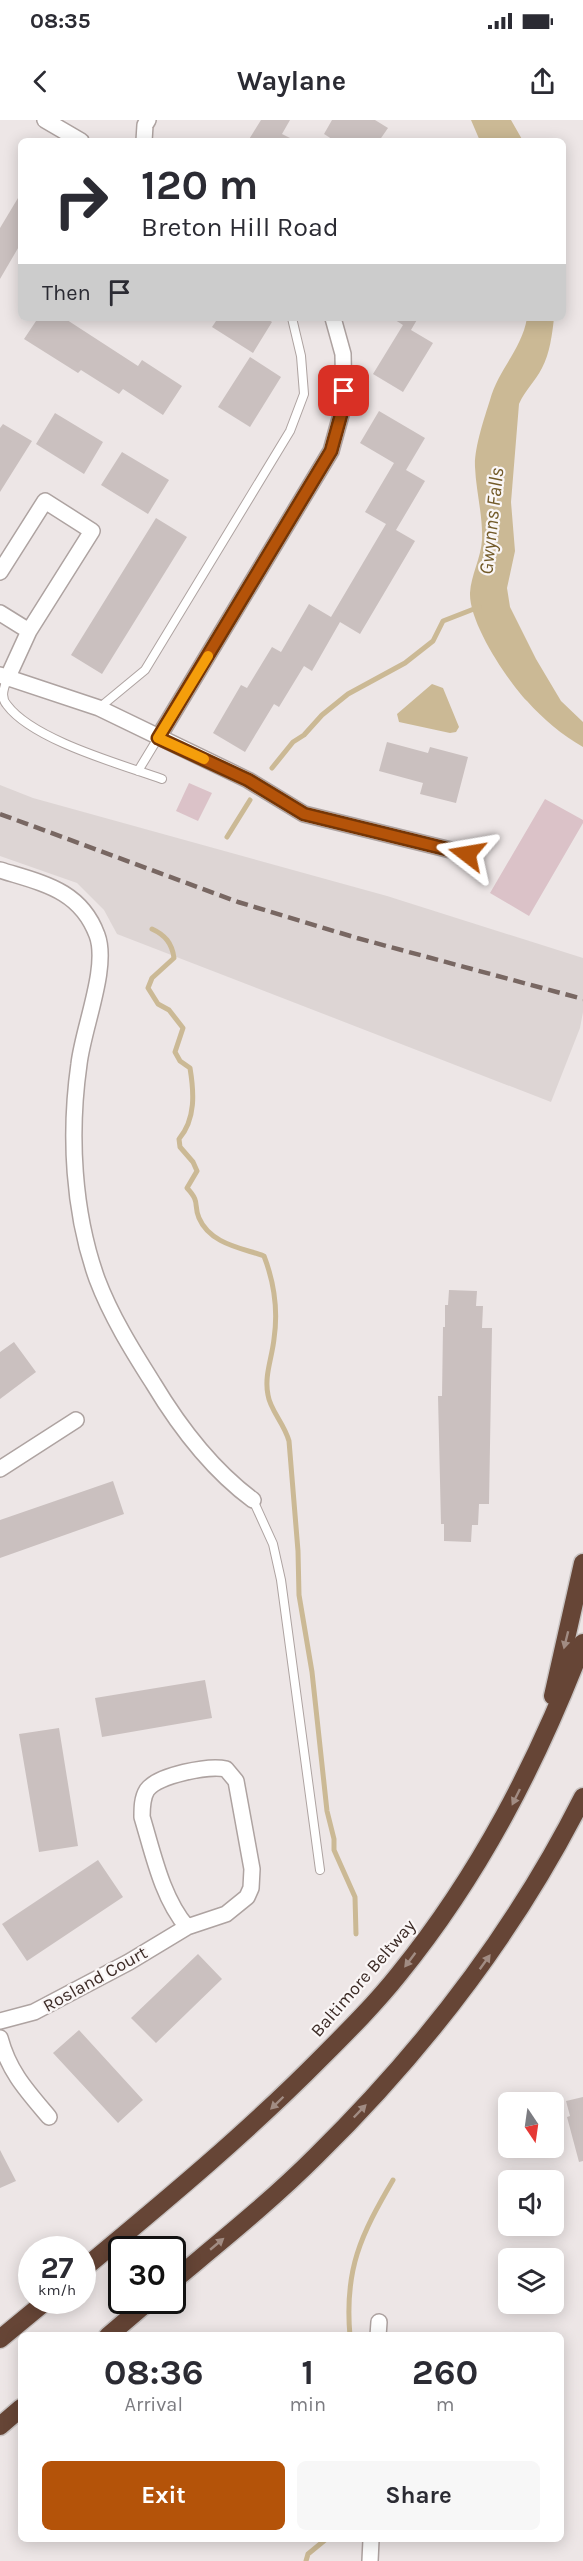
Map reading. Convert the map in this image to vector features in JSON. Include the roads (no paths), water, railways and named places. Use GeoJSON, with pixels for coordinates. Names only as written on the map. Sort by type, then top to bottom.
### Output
{"type":"FeatureCollection","features":[{"type":"Feature","properties":{"kind":"highway"},"geometry":{"type":"LineString","coordinates":[[541,1744],[583,1563]]}},
{"type":"Feature","properties":{"kind":"highway","name":"Baltimore Beltway"},"geometry":{"type":"LineString","coordinates":[[96,2258],[219,2157],[268,2111],[399,1975],[442,1918],[507,1815],[541,1744],[583,1643]]}},
{"type":"Feature","properties":{"kind":"highway"},"geometry":{"type":"LineString","coordinates":[[186,2270],[315,2157],[376,2094],[441,2021],[487,1959],[526,1900],[558,1846],[583,1797]]}},
{"type":"Feature","properties":{"kind":"highway"},"geometry":{"type":"LineString","coordinates":[[0,2339],[30,2314]]}},
{"type":"Feature","properties":{"kind":"highway"},"geometry":{"type":"LineString","coordinates":[[113,2332],[134,2314]]}},
{"type":"Feature","properties":{"kind":"highway"},"geometry":{"type":"LineString","coordinates":[[0,2426],[18,2411]]}},
{"type":"Feature","properties":{"kind":"street"},"geometry":{"type":"LineString","coordinates":[[45,120],[76,138]]}},
{"type":"Feature","properties":{"kind":"street"},"geometry":{"type":"LineString","coordinates":[[144,138],[145,125],[148,120]]}},
{"type":"Feature","properties":{"kind":"street"},"geometry":{"type":"LineString","coordinates":[[158,738],[331,451],[344,404],[343,354],[334,321]]}},
{"type":"Feature","properties":{"kind":"street"},"geometry":{"type":"LineString","coordinates":[[0,573],[45,501],[92,531],[3,677],[99,708],[248,780],[304,814],[467,854]]}},
{"type":"Feature","properties":{"kind":"street"},"geometry":{"type":"LineString","coordinates":[[0,613],[29,631]]}},
{"type":"Feature","properties":{"kind":"street"},"geometry":{"type":"LineString","coordinates":[[0,870],[61,890],[79,904],[95,929],[98,937],[100,969],[87,1018],[75,1096],[77,1192],[86,1240],[98,1280],[116,1319],[175,1418],[195,1446],[237,1488],[253,1500]]}},
{"type":"Feature","properties":{"kind":"street"},"geometry":{"type":"LineString","coordinates":[[0,1469],[76,1420]]}},
{"type":"Feature","properties":{"kind":"street","name":"Rosland Court"},"geometry":{"type":"LineString","coordinates":[[0,2021],[34,2012],[129,1962],[187,1927],[226,1914],[247,1898],[251,1888],[252,1869],[238,1791],[233,1775],[226,1769],[218,1767],[159,1780],[145,1792],[142,1805],[142,1817],[165,1890],[175,1914],[187,1927]]}},
{"type":"Feature","properties":{"kind":"street"},"geometry":{"type":"LineString","coordinates":[[0,2038],[6,2059],[20,2082],[49,2117]]}},
{"type":"Feature","properties":{"kind":"street"},"geometry":{"type":"LineString","coordinates":[[370,2561],[371,2542]]}},
{"type":"Feature","properties":{"kind":"lane"},"geometry":{"type":"LineString","coordinates":[[99,708],[145,670],[290,430],[304,394],[301,356],[293,321]]}},
{"type":"Feature","properties":{"kind":"lane"},"geometry":{"type":"LineString","coordinates":[[3,677],[6,705],[40,733],[162,779]]}},
{"type":"Feature","properties":{"kind":"lane"},"geometry":{"type":"LineString","coordinates":[[138,771],[158,738]]}},
{"type":"Feature","properties":{"kind":"lane"},"geometry":{"type":"LineString","coordinates":[[253,1500],[273,1544],[281,1580],[320,1870]]}},
{"type":"Feature","properties":{"kind":"water"},"geometry":{"type":"Polygon","coordinates":[[[471,120],[511,120],[521,138],[479,138],[471,120]]]}},
{"type":"Feature","properties":{"kind":"water","name":"Gwynns Falls"},"geometry":{"type":"Polygon","coordinates":[[[526,321],[554,321],[545,362],[519,404],[511,502],[515,551],[507,588],[510,607],[536,659],[561,701],[583,722],[583,747],[546,720],[519,692],[482,635],[471,605],[471,586],[482,540],[475,467],[478,443],[498,379],[526,321]]]}},
{"type":"Feature","properties":{"kind":"water"},"geometry":{"type":"Polygon","coordinates":[[[432,684],[443,688],[459,727],[456,732],[450,733],[399,722],[397,714],[432,684]]]}},
{"type":"Feature","properties":{"kind":"waterway"},"geometry":{"type":"LineString","coordinates":[[272,768],[293,742],[304,735],[322,715],[348,694],[405,663],[433,641],[443,621],[479,607]]}},
{"type":"Feature","properties":{"kind":"waterway"},"geometry":{"type":"LineString","coordinates":[[227,837],[250,800]]}},
{"type":"Feature","properties":{"kind":"waterway"},"geometry":{"type":"LineString","coordinates":[[152,929],[167,940],[174,958],[152,978],[148,988],[158,1004],[169,1010],[183,1028],[175,1052],[180,1061],[190,1068],[193,1096],[191,1114],[185,1131],[179,1139],[180,1147],[193,1162],[197,1171],[187,1188],[195,1200],[199,1218],[211,1234],[227,1244],[264,1256],[273,1287],[275,1329],[267,1388],[271,1406],[289,1441],[298,1551],[299,1595],[312,1672],[327,1811],[334,1839],[334,1850],[355,1897],[356,1934]]}},
{"type":"Feature","properties":{"kind":"waterway"},"geometry":{"type":"LineString","coordinates":[[350,2332],[350,2291],[357,2254],[372,2218],[393,2180]]}},
{"type":"Feature","properties":{"kind":"waterway"},"geometry":{"type":"LineString","coordinates":[[306,2561],[308,2554],[323,2542]]}},
{"type":"Feature","properties":{"kind":"railway"},"geometry":{"type":"LineString","coordinates":[[0,814],[238,902],[357,938],[583,999]]}}]}
